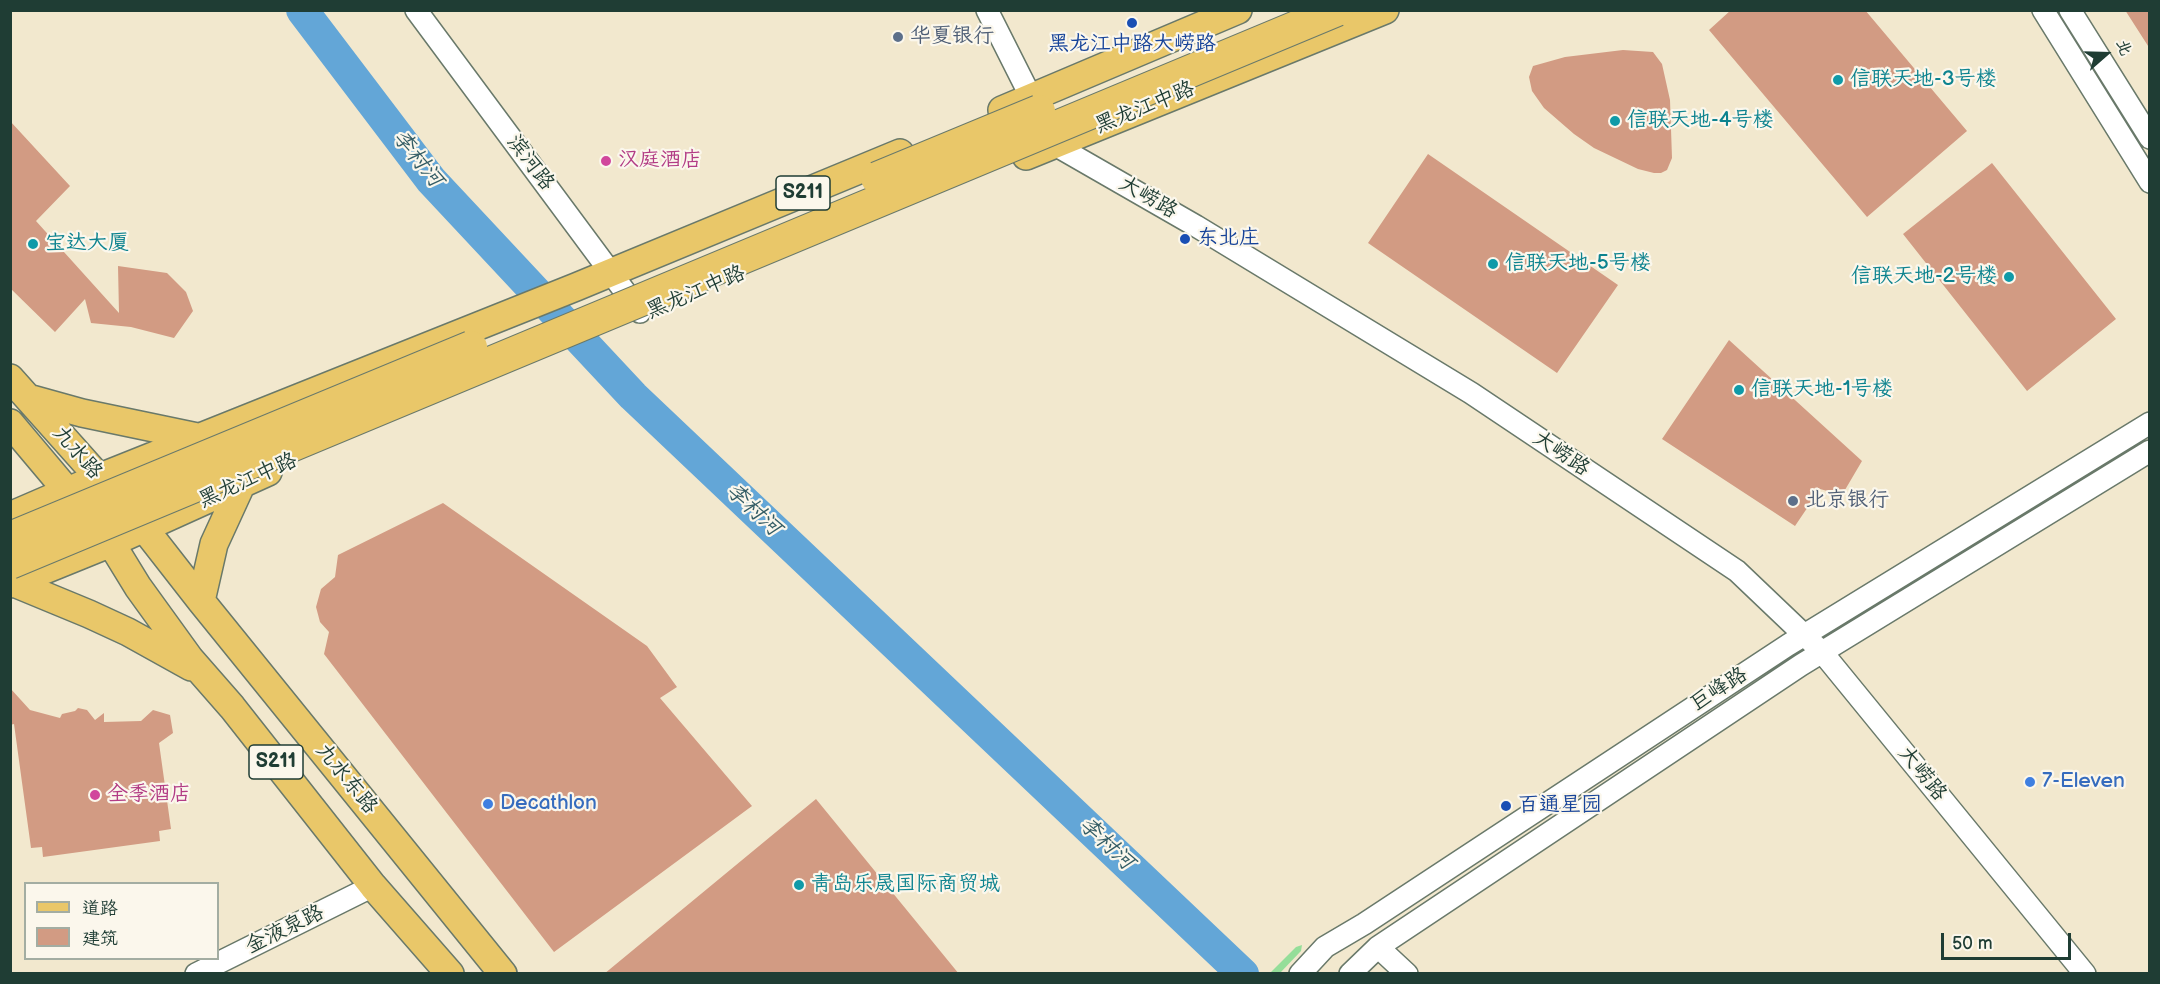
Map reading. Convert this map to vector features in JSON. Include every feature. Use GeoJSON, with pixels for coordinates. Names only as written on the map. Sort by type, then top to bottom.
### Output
{"type":"FeatureCollection","features":[{"type":"Feature","properties":{"kind":"highway","name":"黑龙江中路"},"geometry":{"type":"LineString","coordinates":[[10,538],[1281,10]]}},
{"type":"Feature","properties":{"kind":"highway","name":"黑龙江中路"},"geometry":{"type":"LineString","coordinates":[[12,577],[1337,10]]}},
{"type":"Feature","properties":{"kind":"main road","name":"S211"},"geometry":{"type":"LineString","coordinates":[[66,492],[576,287],[1238,10]]}},
{"type":"Feature","properties":{"kind":"main road","name":"黑龙江中路"},"geometry":{"type":"LineString","coordinates":[[12,577],[111,543],[242,483],[425,404],[1385,10]]}},
{"type":"Feature","properties":{"kind":"main road"},"geometry":{"type":"LineString","coordinates":[[19,388],[82,413],[202,438]]}},
{"type":"Feature","properties":{"kind":"main road","name":"九水路"},"geometry":{"type":"LineString","coordinates":[[19,388],[144,528]]}},
{"type":"Feature","properties":{"kind":"main road","name":"九水路"},"geometry":{"type":"LineString","coordinates":[[10,423],[111,543]]}},
{"type":"Feature","properties":{"kind":"main road"},"geometry":{"type":"LineString","coordinates":[[201,601],[214,544],[242,483]]}},
{"type":"Feature","properties":{"kind":"main road"},"geometry":{"type":"LineString","coordinates":[[10,516],[66,492]]}},
{"type":"Feature","properties":{"kind":"main road","name":"九水东路"},"geometry":{"type":"LineString","coordinates":[[144,528],[503,974]]}},
{"type":"Feature","properties":{"kind":"main road","name":"S211"},"geometry":{"type":"LineString","coordinates":[[111,543],[138,587],[202,673],[232,707],[373,886],[450,974]]}},
{"type":"Feature","properties":{"kind":"main road"},"geometry":{"type":"LineString","coordinates":[[12,577],[128,632],[202,673]]}},
{"type":"Feature","properties":{"kind":"street","name":"滨河路"},"geometry":{"type":"LineString","coordinates":[[416,10],[642,315]]}},
{"type":"Feature","properties":{"kind":"street"},"geometry":{"type":"LineString","coordinates":[[987,10],[1055,145]]}},
{"type":"Feature","properties":{"kind":"street"},"geometry":{"type":"LineString","coordinates":[[2043,10],[2150,182]]}},
{"type":"Feature","properties":{"kind":"street"},"geometry":{"type":"LineString","coordinates":[[2070,10],[2150,138]]}},
{"type":"Feature","properties":{"kind":"street","name":"大崂路"},"geometry":{"type":"LineString","coordinates":[[1055,145],[1196,226],[1470,393],[1737,571],[1822,652],[2085,974]]}},
{"type":"Feature","properties":{"kind":"street","name":"巨峰路"},"geometry":{"type":"LineString","coordinates":[[1299,974],[1325,947],[1364,924],[1805,634],[2150,423]]}},
{"type":"Feature","properties":{"kind":"street","name":"巨峰路"},"geometry":{"type":"LineString","coordinates":[[1351,972],[1378,947],[1822,652],[2150,451]]}},
{"type":"Feature","properties":{"kind":"street","name":"金液泉路"},"geometry":{"type":"LineString","coordinates":[[196,974],[373,886]]}},
{"type":"Feature","properties":{"kind":"street"},"geometry":{"type":"LineString","coordinates":[[1378,947],[1407,974]]}},
{"type":"Feature","properties":{"kind":"green space"},"geometry":{"type":"Polygon","coordinates":[[[1302,945],[1301,951],[1280,973],[1270,973],[1296,947],[1302,945]]]}},
{"type":"Feature","properties":{"kind":"building","name":"信联天地-3号楼"},"geometry":{"type":"Polygon","coordinates":[[[1731,10],[1865,10],[1967,131],[1867,217],[1709,30],[1731,10]]]}},
{"type":"Feature","properties":{"kind":"building"},"geometry":{"type":"Polygon","coordinates":[[[2125,10],[2150,10],[2150,49],[2125,10]]]}},
{"type":"Feature","properties":{"kind":"building","name":"信联天地-4号楼"},"geometry":{"type":"Polygon","coordinates":[[[1623,50],[1653,52],[1662,64],[1670,100],[1672,158],[1667,170],[1661,173],[1638,169],[1594,148],[1544,108],[1532,91],[1529,77],[1533,66],[1565,57],[1623,50]]]}},
{"type":"Feature","properties":{"kind":"building","name":"宝达大厦"},"geometry":{"type":"Polygon","coordinates":[[[10,121],[70,186],[36,221],[119,313],[118,266],[167,273],[186,292],[193,311],[174,338],[131,327],[91,323],[85,299],[55,332],[10,288],[10,121]]]}},
{"type":"Feature","properties":{"kind":"building","name":"信联天地-5号楼"},"geometry":{"type":"Polygon","coordinates":[[[1428,154],[1618,285],[1557,373],[1368,243],[1428,154]]]}},
{"type":"Feature","properties":{"kind":"building","name":"信联天地-2号楼"},"geometry":{"type":"Polygon","coordinates":[[[1992,163],[2116,319],[2027,391],[1903,234],[1992,163]]]}},
{"type":"Feature","properties":{"kind":"building","name":"信联天地-1号楼"},"geometry":{"type":"Polygon","coordinates":[[[1729,340],[1862,461],[1842,495],[1820,489],[1795,526],[1662,439],[1729,340]]]}},
{"type":"Feature","properties":{"kind":"building"},"geometry":{"type":"Polygon","coordinates":[[[443,503],[647,646],[677,687],[660,698],[752,806],[554,952],[324,654],[329,632],[320,622],[316,607],[321,589],[335,577],[338,555],[443,503]]]}},
{"type":"Feature","properties":{"kind":"building","name":"全季酒店"},"geometry":{"type":"Polygon","coordinates":[[[10,688],[30,710],[60,718],[62,714],[78,708],[87,710],[95,720],[104,713],[104,722],[141,721],[153,710],[170,715],[173,733],[159,743],[171,829],[159,831],[160,841],[43,857],[42,847],[31,848],[14,724],[10,725],[10,688]]]}},
{"type":"Feature","properties":{"kind":"building","name":"青岛乐晟国际商贸城"},"geometry":{"type":"Polygon","coordinates":[[[816,799],[959,974],[604,974],[816,799]]]}},
{"type":"Feature","properties":{"kind":"waterway","name":"李村河"},"geometry":{"type":"LineString","coordinates":[[302,10],[431,180],[633,396],[1243,974]]}},
{"type":"Feature","properties":{"kind":"place","name":"黑龙江中路大崂路"},"geometry":{"type":"Point","coordinates":[1132,23]}},
{"type":"Feature","properties":{"kind":"place","name":"华夏银行"},"geometry":{"type":"Point","coordinates":[898,37]}},
{"type":"Feature","properties":{"kind":"place","name":"信联天地-3号楼"},"geometry":{"type":"Point","coordinates":[1838,80]}},
{"type":"Feature","properties":{"kind":"place","name":"信联天地-4号楼"},"geometry":{"type":"Point","coordinates":[1615,121]}},
{"type":"Feature","properties":{"kind":"place","name":"汉庭酒店"},"geometry":{"type":"Point","coordinates":[606,161]}},
{"type":"Feature","properties":{"kind":"place","name":"东北庄"},"geometry":{"type":"Point","coordinates":[1185,239]}},
{"type":"Feature","properties":{"kind":"place","name":"宝达大厦"},"geometry":{"type":"Point","coordinates":[33,244]}},
{"type":"Feature","properties":{"kind":"place","name":"信联天地-5号楼"},"geometry":{"type":"Point","coordinates":[1493,264]}},
{"type":"Feature","properties":{"kind":"place","name":"信联天地-2号楼"},"geometry":{"type":"Point","coordinates":[2009,277]}},
{"type":"Feature","properties":{"kind":"place","name":"信联天地-1号楼"},"geometry":{"type":"Point","coordinates":[1739,390]}},
{"type":"Feature","properties":{"kind":"place","name":"北京银行"},"geometry":{"type":"Point","coordinates":[1793,501]}},
{"type":"Feature","properties":{"kind":"place","name":"7-Eleven"},"geometry":{"type":"Point","coordinates":[2030,782]}},
{"type":"Feature","properties":{"kind":"place","name":"全季酒店"},"geometry":{"type":"Point","coordinates":[95,795]}},
{"type":"Feature","properties":{"kind":"place","name":"Decathlon"},"geometry":{"type":"Point","coordinates":[488,804]}},
{"type":"Feature","properties":{"kind":"place","name":"百通星园"},"geometry":{"type":"Point","coordinates":[1506,806]}},
{"type":"Feature","properties":{"kind":"place","name":"青岛乐晟国际商贸城"},"geometry":{"type":"Point","coordinates":[799,885]}}]}
